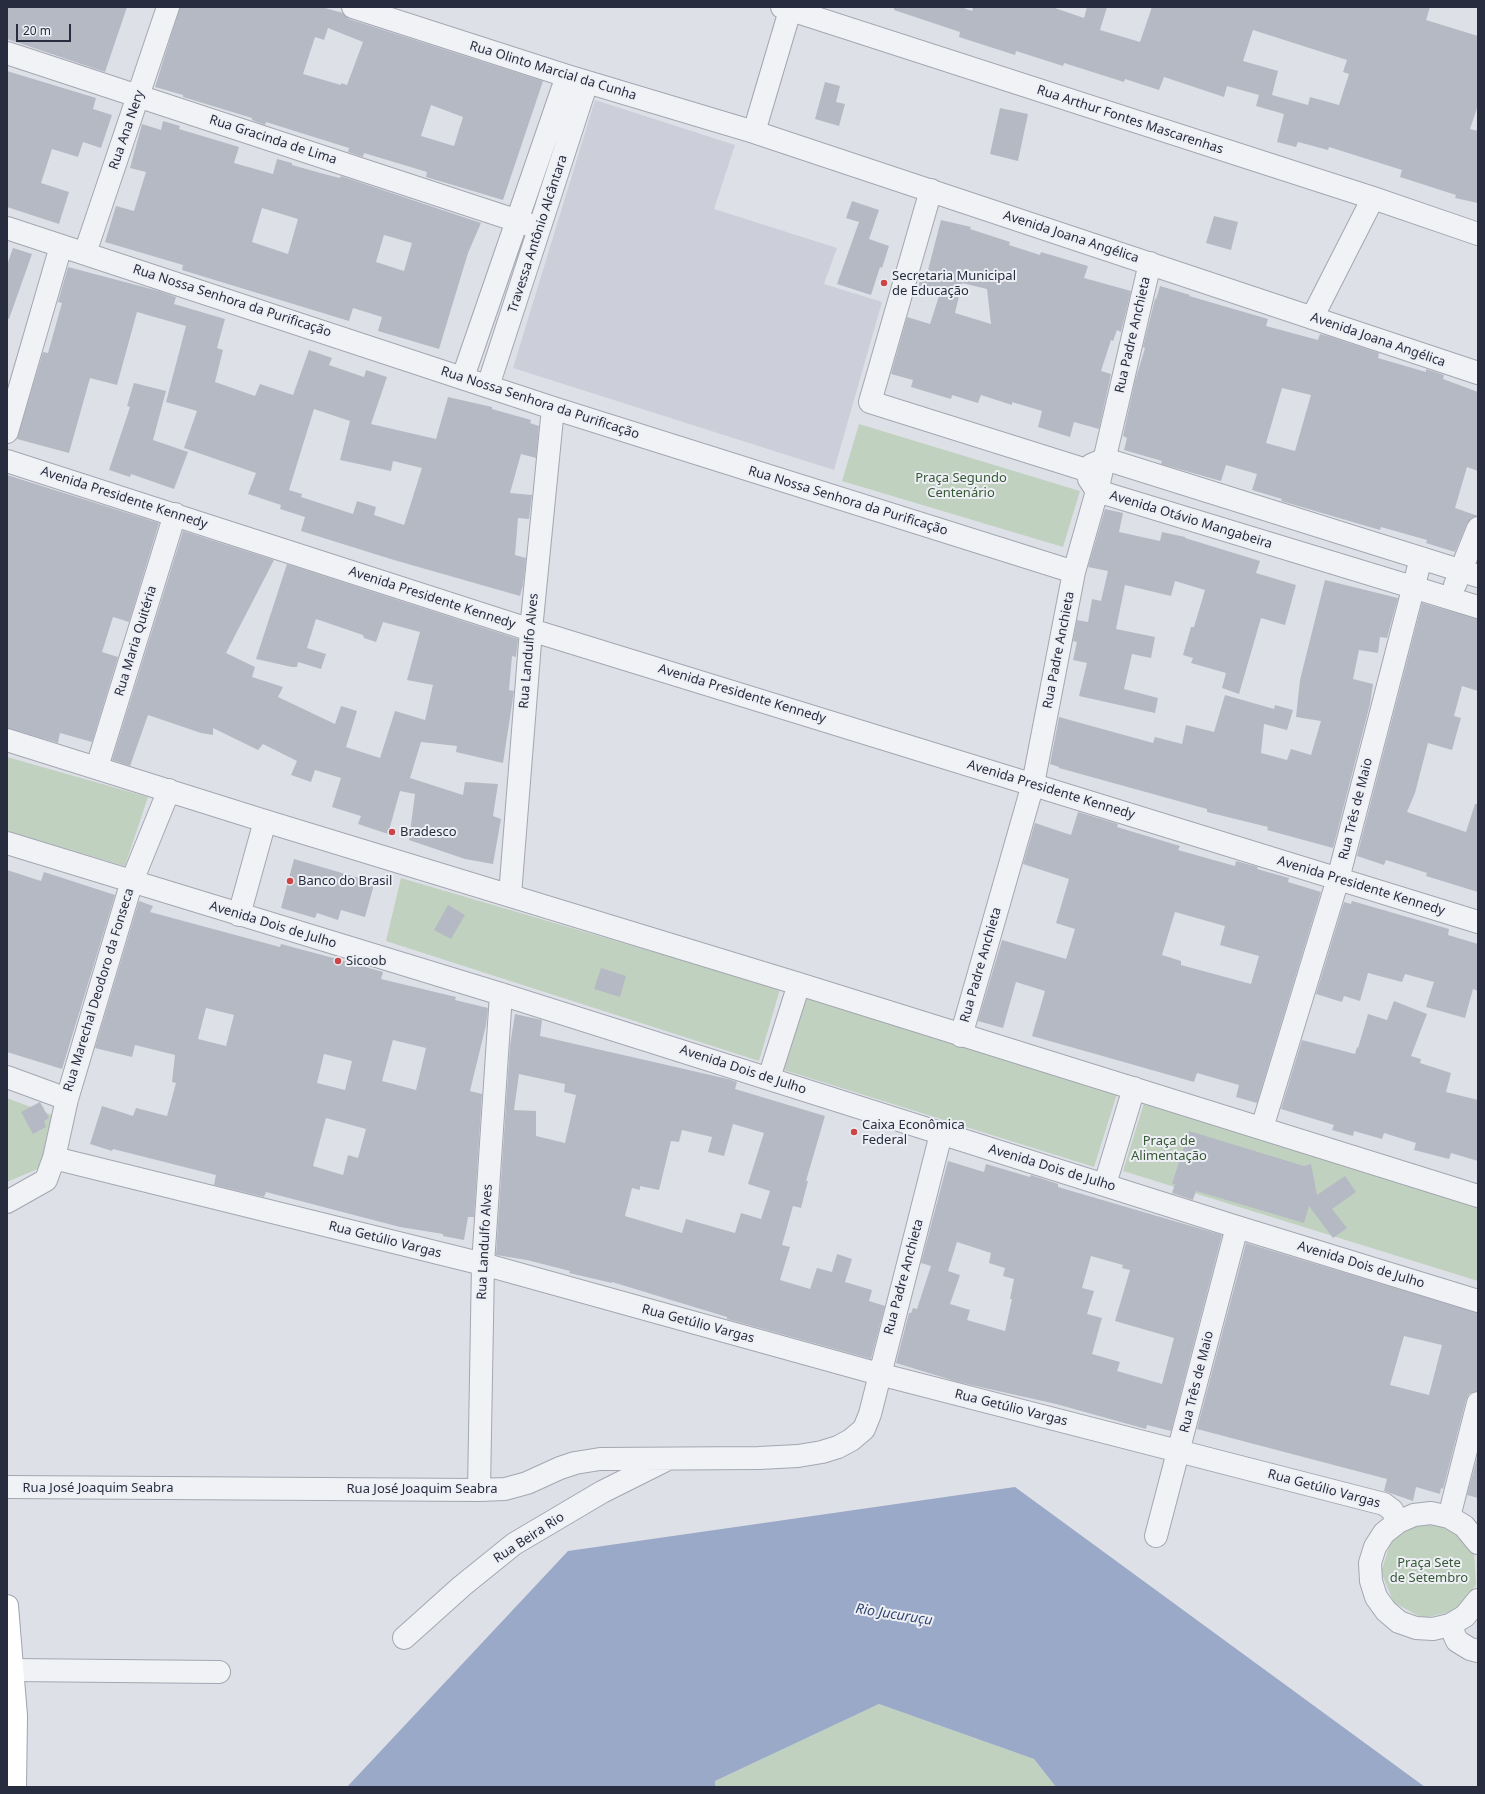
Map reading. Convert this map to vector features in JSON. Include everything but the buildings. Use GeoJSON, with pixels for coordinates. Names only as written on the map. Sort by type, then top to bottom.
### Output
{"type":"FeatureCollection","features":[{"type":"Feature","properties":{"kind":"main road"},"geometry":{"type":"LineString","coordinates":[[7,1606],[16,1716],[15,1787]]}},
{"type":"Feature","properties":{"kind":"street","name":"Rua Ana Nery"},"geometry":{"type":"LineString","coordinates":[[85,253],[168,7]]}},
{"type":"Feature","properties":{"kind":"street","name":"Rua Olinto Marcial da Cunha"},"geometry":{"type":"LineString","coordinates":[[353,7],[566,76],[754,132]]}},
{"type":"Feature","properties":{"kind":"street"},"geometry":{"type":"LineString","coordinates":[[754,132],[787,8]]}},
{"type":"Feature","properties":{"kind":"street","name":"Rua Arthur Fontes Mascarenhas"},"geometry":{"type":"LineString","coordinates":[[787,8],[1374,198],[1478,234]]}},
{"type":"Feature","properties":{"kind":"street","name":"Rua Gracinda de Lima"},"geometry":{"type":"LineString","coordinates":[[7,53],[539,228]]}},
{"type":"Feature","properties":{"kind":"street","name":"Travessa Antônio Alcântara"},"geometry":{"type":"LineString","coordinates":[[463,377],[566,76]]}},
{"type":"Feature","properties":{"kind":"street","name":"Travessa Antônio Alcântara"},"geometry":{"type":"LineString","coordinates":[[488,386],[587,82]]}},
{"type":"Feature","properties":{"kind":"street","name":"Avenida Joana Angélica"},"geometry":{"type":"LineString","coordinates":[[754,132],[1478,373]]}},
{"type":"Feature","properties":{"kind":"street"},"geometry":{"type":"LineString","coordinates":[[931,190],[870,402],[1083,469],[1105,459],[1469,574]]}},
{"type":"Feature","properties":{"kind":"street"},"geometry":{"type":"LineString","coordinates":[[1312,318],[1374,198]]}},
{"type":"Feature","properties":{"kind":"street","name":"Rua Nossa Senhora da Purificação"},"geometry":{"type":"LineString","coordinates":[[7,228],[463,377],[553,408],[1074,572]]}},
{"type":"Feature","properties":{"kind":"street"},"geometry":{"type":"LineString","coordinates":[[7,432],[61,246]]}},
{"type":"Feature","properties":{"kind":"street","name":"Rua Padre Anchieta"},"geometry":{"type":"LineString","coordinates":[[961,1036],[1033,784],[1074,572],[1105,459],[1150,263]]}},
{"type":"Feature","properties":{"kind":"street","name":"Rua Landulfo Alves"},"geometry":{"type":"LineString","coordinates":[[510,895],[531,630],[553,408]]}},
{"type":"Feature","properties":{"kind":"street","name":"Avenida Presidente Kennedy"},"geometry":{"type":"LineString","coordinates":[[7,461],[531,630],[1478,922]]}},
{"type":"Feature","properties":{"kind":"street","name":"Avenida Otávio Mangabeira"},"geometry":{"type":"LineString","coordinates":[[1083,469],[1097,491],[1478,607]]}},
{"type":"Feature","properties":{"kind":"street","name":"Rua Maria Quitéria"},"geometry":{"type":"LineString","coordinates":[[96,767],[175,514]]}},
{"type":"Feature","properties":{"kind":"street"},"geometry":{"type":"LineString","coordinates":[[1450,599],[1469,574],[1478,528]]}},
{"type":"Feature","properties":{"kind":"street","name":"Rua Três de Maio"},"geometry":{"type":"LineString","coordinates":[[1262,1128],[1338,879],[1422,558]]}},
{"type":"Feature","properties":{"kind":"street"},"geometry":{"type":"LineString","coordinates":[[7,740],[265,821],[799,984],[961,1036],[1134,1088],[1478,1196]]}},
{"type":"Feature","properties":{"kind":"street","name":"Rua Marechal Deodoro da Fonseca"},"geometry":{"type":"LineString","coordinates":[[54,1158],[67,1099],[132,881],[169,790]]}},
{"type":"Feature","properties":{"kind":"street"},"geometry":{"type":"LineString","coordinates":[[239,915],[265,821]]}},
{"type":"Feature","properties":{"kind":"street","name":"Avenida Dois de Julho"},"geometry":{"type":"LineString","coordinates":[[7,843],[501,994],[769,1078],[941,1134],[1478,1301]]}},
{"type":"Feature","properties":{"kind":"street"},"geometry":{"type":"LineString","coordinates":[[769,1078],[799,984]]}},
{"type":"Feature","properties":{"kind":"street","name":"Rua Landulfo Alves"},"geometry":{"type":"LineString","coordinates":[[479,1490],[483,1264],[501,994]]}},
{"type":"Feature","properties":{"kind":"street"},"geometry":{"type":"LineString","coordinates":[[7,1077],[67,1099]]}},
{"type":"Feature","properties":{"kind":"street"},"geometry":{"type":"LineString","coordinates":[[1105,1184],[1134,1088]]}},
{"type":"Feature","properties":{"kind":"street","name":"Rua Padre Anchieta"},"geometry":{"type":"LineString","coordinates":[[879,1374],[941,1134]]}},
{"type":"Feature","properties":{"kind":"street"},"geometry":{"type":"LineString","coordinates":[[7,1202],[46,1180],[54,1158]]}},
{"type":"Feature","properties":{"kind":"street","name":"Rua Getúlio Vargas"},"geometry":{"type":"LineString","coordinates":[[54,1158],[483,1264],[879,1374],[1384,1504],[1392,1510],[1398,1522]]}},
{"type":"Feature","properties":{"kind":"street","name":"Rua Três de Maio"},"geometry":{"type":"LineString","coordinates":[[1156,1536],[1237,1227]]}},
{"type":"Feature","properties":{"kind":"street","name":"Rua José Joaquim Seabra"},"geometry":{"type":"LineString","coordinates":[[7,1488],[505,1489],[527,1483],[575,1463],[600,1459],[759,1458],[798,1456],[822,1452],[838,1447],[851,1440],[864,1428],[870,1414],[879,1374]]}},
{"type":"Feature","properties":{"kind":"street"},"geometry":{"type":"LineString","coordinates":[[1448,1517],[1478,1403]]}},
{"type":"Feature","properties":{"kind":"street","name":"Rua Beira Rio"},"geometry":{"type":"LineString","coordinates":[[404,1638],[462,1586],[514,1544],[602,1492],[669,1459]]}},
{"type":"Feature","properties":{"kind":"street"},"geometry":{"type":"LineString","coordinates":[[1478,1543],[1464,1526],[1448,1517],[1432,1514],[1414,1515],[1398,1522],[1384,1533],[1375,1547],[1370,1563],[1370,1581],[1376,1597],[1386,1611],[1405,1624],[1416,1628],[1433,1629],[1450,1625],[1465,1616],[1478,1600]]}},
{"type":"Feature","properties":{"kind":"street"},"geometry":{"type":"LineString","coordinates":[[1450,1625],[1457,1641],[1470,1649],[1478,1651]]}},
{"type":"Feature","properties":{"kind":"street"},"geometry":{"type":"LineString","coordinates":[[12,1670],[219,1672]]}},
{"type":"Feature","properties":{"kind":"shaded area"},"geometry":{"type":"Polygon","coordinates":[[[595,100],[735,145],[714,209],[837,248],[824,284],[882,302],[834,470],[513,368],[595,100]]]}},
{"type":"Feature","properties":{"kind":"green space","name":"Praça Segundo Centenário"},"geometry":{"type":"Polygon","coordinates":[[[859,424],[1080,491],[1063,547],[842,481],[859,424]]]}},
{"type":"Feature","properties":{"kind":"green space"},"geometry":{"type":"Polygon","coordinates":[[[7,757],[148,797],[125,866],[7,831],[7,757]]]}},
{"type":"Feature","properties":{"kind":"green space"},"geometry":{"type":"Polygon","coordinates":[[[401,878],[780,989],[759,1061],[386,941],[401,878]]]}},
{"type":"Feature","properties":{"kind":"green space"},"geometry":{"type":"Polygon","coordinates":[[[807,997],[1117,1094],[1094,1167],[784,1070],[807,997]]]}},
{"type":"Feature","properties":{"kind":"green space"},"geometry":{"type":"Polygon","coordinates":[[[7,1098],[52,1115],[40,1168],[7,1182],[7,1098]]]}},
{"type":"Feature","properties":{"kind":"green space","name":"Praça de Alimentação"},"geometry":{"type":"Polygon","coordinates":[[[1144,1103],[1478,1207],[1478,1281],[1123,1171],[1144,1103]]]}},
{"type":"Feature","properties":{"kind":"green space","name":"Praça Sete de Setembro"},"geometry":{"type":"Polygon","coordinates":[[[1419,1523],[1452,1527],[1474,1551],[1476,1585],[1456,1611],[1423,1618],[1394,1603],[1381,1572],[1391,1541],[1419,1523]]]}},
{"type":"Feature","properties":{"kind":"green space"},"geometry":{"type":"Polygon","coordinates":[[[879,1704],[1034,1759],[1056,1787],[715,1787],[715,1781],[879,1704]]]}},
{"type":"Feature","properties":{"kind":"water","name":"Rio Jucuruçu"},"geometry":{"type":"Polygon","coordinates":[[[1015,1487],[1425,1787],[1056,1787],[1034,1759],[879,1704],[715,1781],[715,1787],[347,1787],[568,1551],[1015,1487]]]}},
{"type":"Feature","properties":{"kind":"place","name":"Secretaria Municipal de Educação"},"geometry":{"type":"Point","coordinates":[884,283]}},
{"type":"Feature","properties":{"kind":"place","name":"Bradesco"},"geometry":{"type":"Point","coordinates":[392,832]}},
{"type":"Feature","properties":{"kind":"place","name":"Banco do Brasil"},"geometry":{"type":"Point","coordinates":[290,881]}},
{"type":"Feature","properties":{"kind":"place","name":"Sicoob"},"geometry":{"type":"Point","coordinates":[338,961]}},
{"type":"Feature","properties":{"kind":"place","name":"Caixa Econômica Federal"},"geometry":{"type":"Point","coordinates":[854,1132]}}]}
